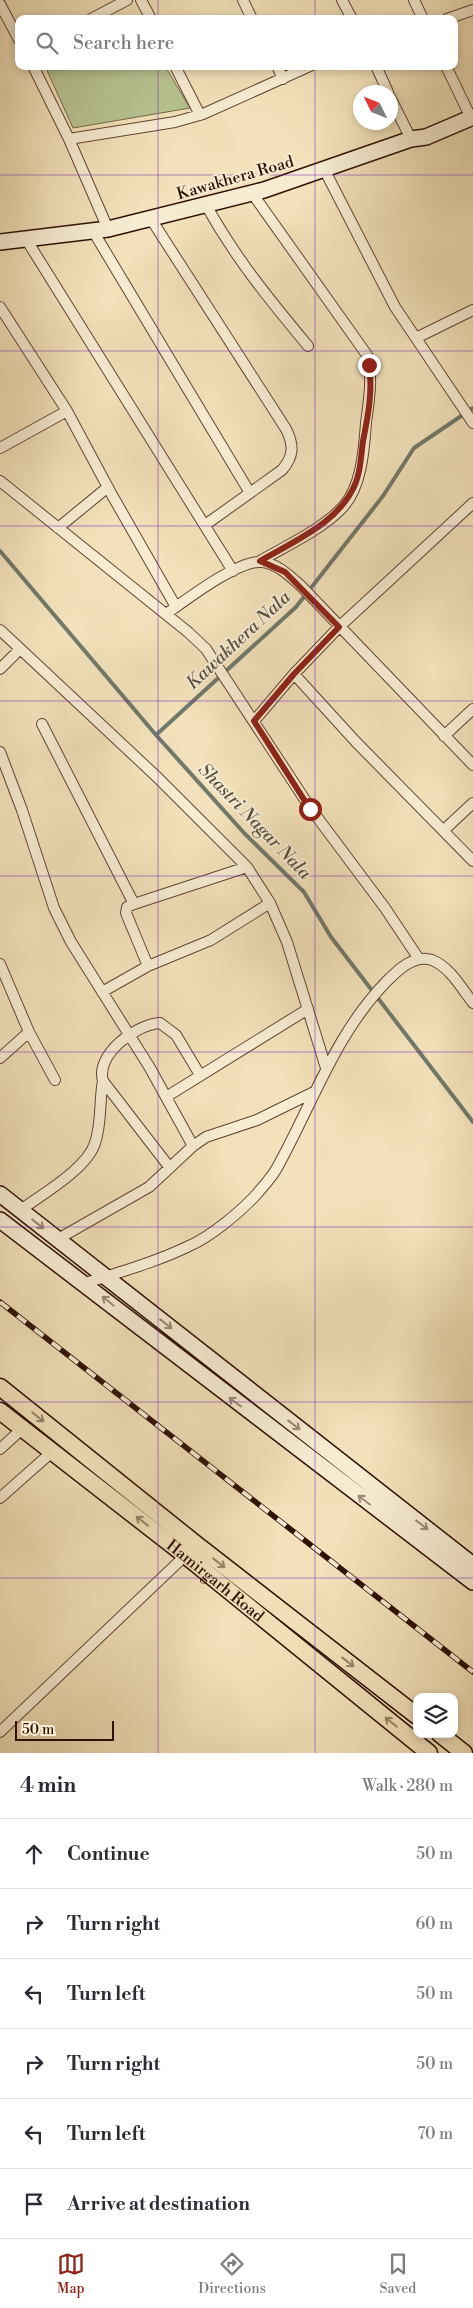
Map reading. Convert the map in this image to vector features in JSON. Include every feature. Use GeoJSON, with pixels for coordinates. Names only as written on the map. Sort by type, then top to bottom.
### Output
{"type":"FeatureCollection","features":[{"type":"Feature","properties":{"kind":"main road","name":"Hamirgarh Road"},"geometry":{"type":"LineString","coordinates":[[0,1386],[429,1753]]}},
{"type":"Feature","properties":{"kind":"main road","name":"Hamirgarh Road"},"geometry":{"type":"LineString","coordinates":[[0,1410],[53,1451],[413,1713]]}},
{"type":"Feature","properties":{"kind":"main road"},"geometry":{"type":"LineString","coordinates":[[445,1738],[464,1753]]}},
{"type":"Feature","properties":{"kind":"street"},"geometry":{"type":"LineString","coordinates":[[99,15],[127,0]]}},
{"type":"Feature","properties":{"kind":"street"},"geometry":{"type":"LineString","coordinates":[[141,0],[149,15]]}},
{"type":"Feature","properties":{"kind":"street"},"geometry":{"type":"LineString","coordinates":[[243,0],[250,15]]}},
{"type":"Feature","properties":{"kind":"street"},"geometry":{"type":"LineString","coordinates":[[342,0],[350,15]]}},
{"type":"Feature","properties":{"kind":"street"},"geometry":{"type":"LineString","coordinates":[[414,0],[421,15]]}},
{"type":"Feature","properties":{"kind":"street"},"geometry":{"type":"LineString","coordinates":[[0,4],[15,32]]}},
{"type":"Feature","properties":{"kind":"street"},"geometry":{"type":"LineString","coordinates":[[458,15],[473,10]]}},
{"type":"Feature","properties":{"kind":"street"},"geometry":{"type":"LineString","coordinates":[[34,70],[69,139],[101,230],[250,493]]}},
{"type":"Feature","properties":{"kind":"street"},"geometry":{"type":"LineString","coordinates":[[177,70],[200,115]]}},
{"type":"Feature","properties":{"kind":"street"},"geometry":{"type":"LineString","coordinates":[[279,70],[283,79]]}},
{"type":"Feature","properties":{"kind":"street"},"geometry":{"type":"LineString","coordinates":[[69,139],[176,122],[200,115],[302,70]]}},
{"type":"Feature","properties":{"kind":"street"},"geometry":{"type":"LineString","coordinates":[[378,70],[385,85]]}},
{"type":"Feature","properties":{"kind":"street"},"geometry":{"type":"LineString","coordinates":[[448,70],[472,118]]}},
{"type":"Feature","properties":{"kind":"street"},"geometry":{"type":"LineString","coordinates":[[398,113],[411,139]]}},
{"type":"Feature","properties":{"kind":"street","name":"Kawakhera Road"},"geometry":{"type":"LineString","coordinates":[[0,242],[101,230],[252,193],[411,139],[426,137],[472,118]]}},
{"type":"Feature","properties":{"kind":"street"},"geometry":{"type":"LineString","coordinates":[[324,169],[377,274],[416,338],[471,421]]}},
{"type":"Feature","properties":{"kind":"street"},"geometry":{"type":"LineString","coordinates":[[166,614],[233,571],[244,565],[260,561],[320,525],[344,506],[356,483],[362,458],[371,396],[371,375],[367,355],[252,193]]}},
{"type":"Feature","properties":{"kind":"street"},"geometry":{"type":"LineString","coordinates":[[206,205],[228,244],[245,268],[308,346]]}},
{"type":"Feature","properties":{"kind":"street"},"geometry":{"type":"LineString","coordinates":[[151,219],[281,420],[292,441],[292,450],[287,464],[205,525]]}},
{"type":"Feature","properties":{"kind":"street"},"geometry":{"type":"LineString","coordinates":[[26,239],[233,571]]}},
{"type":"Feature","properties":{"kind":"street"},"geometry":{"type":"LineString","coordinates":[[0,307],[67,411],[176,607]]}},
{"type":"Feature","properties":{"kind":"street"},"geometry":{"type":"LineString","coordinates":[[416,338],[473,310]]}},
{"type":"Feature","properties":{"kind":"street"},"geometry":{"type":"LineString","coordinates":[[0,448],[67,411]]}},
{"type":"Feature","properties":{"kind":"street"},"geometry":{"type":"LineString","coordinates":[[0,481],[188,632],[217,663],[310,809],[384,908],[419,959]]}},
{"type":"Feature","properties":{"kind":"street"},"geometry":{"type":"LineString","coordinates":[[58,528],[108,487]]}},
{"type":"Feature","properties":{"kind":"street"},"geometry":{"type":"LineString","coordinates":[[254,721],[294,674],[339,627],[473,504]]}},
{"type":"Feature","properties":{"kind":"street"},"geometry":{"type":"LineString","coordinates":[[260,561],[285,572],[301,586],[473,766]]}},
{"type":"Feature","properties":{"kind":"street"},"geometry":{"type":"LineString","coordinates":[[0,630],[157,777],[247,867],[270,903],[289,948],[326,1068]]}},
{"type":"Feature","properties":{"kind":"street"},"geometry":{"type":"LineString","coordinates":[[0,670],[20,649]]}},
{"type":"Feature","properties":{"kind":"street"},"geometry":{"type":"LineString","coordinates":[[294,674],[356,742],[473,861]]}},
{"type":"Feature","properties":{"kind":"street"},"geometry":{"type":"LineString","coordinates":[[444,736],[473,709]]}},
{"type":"Feature","properties":{"kind":"street"},"geometry":{"type":"LineString","coordinates":[[42,724],[134,904]]}},
{"type":"Feature","properties":{"kind":"street"},"geometry":{"type":"LineString","coordinates":[[0,752],[22,810],[54,908],[71,942],[166,1096],[193,1146]]}},
{"type":"Feature","properties":{"kind":"street"},"geometry":{"type":"LineString","coordinates":[[444,830],[473,803]]}},
{"type":"Feature","properties":{"kind":"street"},"geometry":{"type":"LineString","coordinates":[[148,966],[126,913],[127,907],[247,867]]}},
{"type":"Feature","properties":{"kind":"street"},"geometry":{"type":"LineString","coordinates":[[102,992],[148,966],[211,940],[270,903]]}},
{"type":"Feature","properties":{"kind":"street"},"geometry":{"type":"LineString","coordinates":[[86,1283],[190,1246],[228,1220],[254,1197],[277,1168],[326,1068],[354,1018],[368,1000],[405,964],[419,959],[432,960],[447,970],[473,1004]]}},
{"type":"Feature","properties":{"kind":"street"},"geometry":{"type":"LineString","coordinates":[[0,964],[29,1032],[55,1080]]}},
{"type":"Feature","properties":{"kind":"street"},"geometry":{"type":"LineString","coordinates":[[166,1096],[308,1009]]}},
{"type":"Feature","properties":{"kind":"street"},"geometry":{"type":"LineString","coordinates":[[170,1168],[103,1081],[101,1073],[105,1061],[129,1036],[151,1024],[164,1025],[176,1035],[200,1074]]}},
{"type":"Feature","properties":{"kind":"street"},"geometry":{"type":"LineString","coordinates":[[0,1058],[29,1032]]}},
{"type":"Feature","properties":{"kind":"street"},"geometry":{"type":"LineString","coordinates":[[20,1210],[81,1164],[90,1154],[98,1130],[103,1081]]}},
{"type":"Feature","properties":{"kind":"street"},"geometry":{"type":"LineString","coordinates":[[58,1239],[149,1188],[193,1146],[206,1137],[257,1120],[314,1092]]}},
{"type":"Feature","properties":{"kind":"street"},"geometry":{"type":"LineString","coordinates":[[0,1194],[473,1565]]}},
{"type":"Feature","properties":{"kind":"street"},"geometry":{"type":"LineString","coordinates":[[0,1220],[86,1283],[201,1376],[473,1582]]}},
{"type":"Feature","properties":{"kind":"street"},"geometry":{"type":"LineString","coordinates":[[0,1449],[23,1428]]}},
{"type":"Feature","properties":{"kind":"street"},"geometry":{"type":"LineString","coordinates":[[0,1498],[53,1451]]}},
{"type":"Feature","properties":{"kind":"street"},"geometry":{"type":"LineString","coordinates":[[0,1732],[191,1550]]}},
{"type":"Feature","properties":{"kind":"green space"},"geometry":{"type":"Polygon","coordinates":[[[47,70],[167,70],[190,108],[73,128],[47,70]]]}},
{"type":"Feature","properties":{"kind":"waterway","name":"Kawakhera Nala"},"geometry":{"type":"LineString","coordinates":[[156,735],[296,607],[383,496],[414,448],[473,408]]}},
{"type":"Feature","properties":{"kind":"waterway","name":"Shastri Nagar Nala"},"geometry":{"type":"LineString","coordinates":[[0,551],[156,735],[245,834],[304,892],[331,937],[473,1122]]}},
{"type":"Feature","properties":{"kind":"railway"},"geometry":{"type":"LineString","coordinates":[[0,1302],[473,1672]]}},
{"type":"Feature","properties":{"kind":"route"},"geometry":{"type":"LineString","coordinates":[[310,809],[254,721],[294,674],[339,627],[301,586],[285,572],[271,564],[260,561],[320,525],[344,506],[356,483],[362,458],[371,396],[369,365]]}}]}
